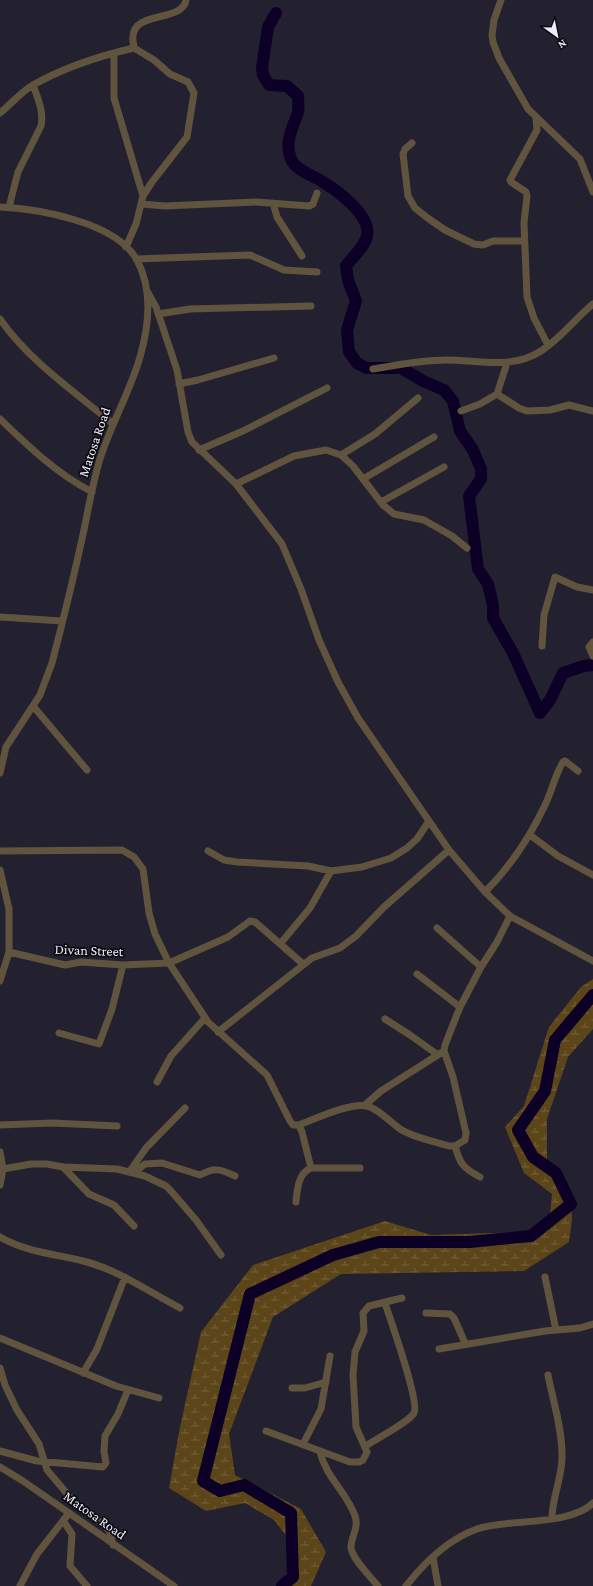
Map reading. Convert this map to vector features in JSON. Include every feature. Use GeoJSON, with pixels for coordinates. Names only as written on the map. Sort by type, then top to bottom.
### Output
{"type":"FeatureCollection","features":[{"type":"Feature","properties":{"kind":"street"},"geometry":{"type":"LineString","coordinates":[[134,48],[132,35],[137,27],[150,19],[174,13],[182,8],[186,0]]}},
{"type":"Feature","properties":{"kind":"street"},"geometry":{"type":"LineString","coordinates":[[501,0],[494,20],[493,42],[499,58],[528,109],[580,159],[593,192]]}},
{"type":"Feature","properties":{"kind":"street"},"geometry":{"type":"LineString","coordinates":[[0,113],[33,85],[90,59],[134,48],[154,60],[170,74],[188,82],[194,93],[187,137],[143,196]]}},
{"type":"Feature","properties":{"kind":"street"},"geometry":{"type":"LineString","coordinates":[[114,53],[114,98],[143,196],[136,224],[126,247]]}},
{"type":"Feature","properties":{"kind":"street"},"geometry":{"type":"LineString","coordinates":[[9,207],[18,172],[41,126],[43,118],[41,107],[33,85]]}},
{"type":"Feature","properties":{"kind":"street"},"geometry":{"type":"LineString","coordinates":[[536,118],[537,124],[534,136],[510,180],[526,192],[527,196],[524,241],[529,304],[548,345]]}},
{"type":"Feature","properties":{"kind":"street"},"geometry":{"type":"LineString","coordinates":[[412,143],[405,149],[403,154],[408,196],[415,208],[445,230],[474,244],[483,245],[493,242],[524,241]]}},
{"type":"Feature","properties":{"kind":"street"},"geometry":{"type":"LineString","coordinates":[[142,204],[165,206],[256,202],[309,206],[313,204],[317,193]]}},
{"type":"Feature","properties":{"kind":"street"},"geometry":{"type":"LineString","coordinates":[[273,203],[277,217],[302,256]]}},
{"type":"Feature","properties":{"kind":"street","name":"Matosa Road"},"geometry":{"type":"LineString","coordinates":[[0,207],[39,210],[81,222],[114,237],[126,247],[136,259],[147,291],[146,329],[140,358],[100,459],[52,662],[40,695],[3,746],[0,772]]}},
{"type":"Feature","properties":{"kind":"street"},"geometry":{"type":"LineString","coordinates":[[136,259],[250,255],[284,270],[317,272]]}},
{"type":"Feature","properties":{"kind":"street"},"geometry":{"type":"LineString","coordinates":[[147,291],[158,314],[177,370],[188,432],[192,442],[199,450],[215,462],[236,484],[282,544],[301,589],[319,640],[349,702],[449,850],[485,892],[510,916],[593,961]]}},
{"type":"Feature","properties":{"kind":"street"},"geometry":{"type":"LineString","coordinates":[[374,370],[404,363],[446,360],[487,364],[507,363],[534,354],[548,345],[567,331],[593,304]]}},
{"type":"Feature","properties":{"kind":"street"},"geometry":{"type":"LineString","coordinates":[[158,314],[190,309],[311,306]]}},
{"type":"Feature","properties":{"kind":"street"},"geometry":{"type":"LineString","coordinates":[[0,319],[16,340],[33,357],[113,424]]}},
{"type":"Feature","properties":{"kind":"street"},"geometry":{"type":"LineString","coordinates":[[179,384],[274,358]]}},
{"type":"Feature","properties":{"kind":"street"},"geometry":{"type":"LineString","coordinates":[[461,411],[480,404],[497,394],[507,363]]}},
{"type":"Feature","properties":{"kind":"street"},"geometry":{"type":"LineString","coordinates":[[199,450],[243,431],[327,388]]}},
{"type":"Feature","properties":{"kind":"street"},"geometry":{"type":"LineString","coordinates":[[497,394],[519,408],[527,410],[550,410],[569,405],[593,411]]}},
{"type":"Feature","properties":{"kind":"street"},"geometry":{"type":"LineString","coordinates":[[341,456],[375,434],[418,398]]}},
{"type":"Feature","properties":{"kind":"street"},"geometry":{"type":"LineString","coordinates":[[0,419],[48,464],[73,482],[92,492]]}},
{"type":"Feature","properties":{"kind":"street"},"geometry":{"type":"LineString","coordinates":[[363,479],[434,437]]}},
{"type":"Feature","properties":{"kind":"street"},"geometry":{"type":"LineString","coordinates":[[236,484],[294,456],[326,450],[341,456],[353,466],[381,502],[394,514],[424,520],[452,536],[467,548]]}},
{"type":"Feature","properties":{"kind":"street"},"geometry":{"type":"LineString","coordinates":[[381,502],[444,468]]}},
{"type":"Feature","properties":{"kind":"street"},"geometry":{"type":"LineString","coordinates":[[542,646],[544,614],[555,577],[577,587],[593,590]]}},
{"type":"Feature","properties":{"kind":"street"},"geometry":{"type":"LineString","coordinates":[[0,617],[62,621]]}},
{"type":"Feature","properties":{"kind":"street"},"geometry":{"type":"LineString","coordinates":[[593,642],[589,647],[593,656]]}},
{"type":"Feature","properties":{"kind":"street"},"geometry":{"type":"LineString","coordinates":[[33,706],[87,770]]}},
{"type":"Feature","properties":{"kind":"street"},"geometry":{"type":"LineString","coordinates":[[485,892],[512,861],[530,835],[546,805],[562,762],[565,761],[578,771]]}},
{"type":"Feature","properties":{"kind":"street"},"geometry":{"type":"LineString","coordinates":[[208,851],[224,860],[237,862],[308,866],[331,871],[362,867],[391,858],[407,848],[417,839],[429,821]]}},
{"type":"Feature","properties":{"kind":"street"},"geometry":{"type":"LineString","coordinates":[[530,835],[558,856],[593,875]]}},
{"type":"Feature","properties":{"kind":"street"},"geometry":{"type":"LineString","coordinates":[[0,851],[122,850],[130,853],[143,869],[149,913],[155,934],[169,963],[205,1018],[218,1032],[267,1075],[290,1121],[294,1124],[299,1125],[340,1109],[365,1105],[373,1108],[400,1129],[414,1136],[449,1146],[455,1146],[465,1140],[466,1133],[453,1077],[441,1053],[385,1019]]}},
{"type":"Feature","properties":{"kind":"street"},"geometry":{"type":"LineString","coordinates":[[218,1032],[303,964],[312,958],[340,948],[356,936],[384,907],[449,850]]}},
{"type":"Feature","properties":{"kind":"street"},"geometry":{"type":"LineString","coordinates":[[0,870],[9,909],[9,952],[0,981]]}},
{"type":"Feature","properties":{"kind":"street"},"geometry":{"type":"LineString","coordinates":[[280,944],[310,908],[331,871]]}},
{"type":"Feature","properties":{"kind":"street"},"geometry":{"type":"LineString","coordinates":[[365,1105],[381,1091],[441,1053],[460,1007],[510,916]]}},
{"type":"Feature","properties":{"kind":"street"},"geometry":{"type":"LineString","coordinates":[[169,963],[228,938],[250,921],[255,922],[303,964]]}},
{"type":"Feature","properties":{"kind":"street"},"geometry":{"type":"LineString","coordinates":[[437,928],[481,967]]}},
{"type":"Feature","properties":{"kind":"street","name":"Divan Street"},"geometry":{"type":"LineString","coordinates":[[9,952],[65,965],[81,962],[123,965],[169,963]]}},
{"type":"Feature","properties":{"kind":"street"},"geometry":{"type":"LineString","coordinates":[[59,1033],[99,1044],[112,1009],[123,965]]}},
{"type":"Feature","properties":{"kind":"street"},"geometry":{"type":"LineString","coordinates":[[417,974],[460,1007]]}},
{"type":"Feature","properties":{"kind":"street"},"geometry":{"type":"LineString","coordinates":[[157,1082],[171,1056],[205,1018]]}},
{"type":"Feature","properties":{"kind":"street"},"geometry":{"type":"LineString","coordinates":[[132,1171],[146,1148],[185,1108]]}},
{"type":"Feature","properties":{"kind":"street"},"geometry":{"type":"LineString","coordinates":[[0,1125],[52,1123],[117,1126]]}},
{"type":"Feature","properties":{"kind":"street"},"geometry":{"type":"LineString","coordinates":[[299,1125],[311,1168]]}},
{"type":"Feature","properties":{"kind":"street"},"geometry":{"type":"LineString","coordinates":[[455,1146],[460,1164],[469,1172],[480,1177]]}},
{"type":"Feature","properties":{"kind":"street"},"geometry":{"type":"LineString","coordinates":[[0,1152],[2,1169],[0,1185]]}},
{"type":"Feature","properties":{"kind":"street"},"geometry":{"type":"LineString","coordinates":[[132,1171],[145,1164],[162,1163],[200,1175],[209,1170],[220,1169],[235,1176]]}},
{"type":"Feature","properties":{"kind":"street"},"geometry":{"type":"LineString","coordinates":[[2,1169],[31,1164],[47,1164],[64,1167],[132,1171],[166,1186],[171,1190],[196,1220],[221,1255]]}},
{"type":"Feature","properties":{"kind":"street"},"geometry":{"type":"LineString","coordinates":[[64,1167],[89,1194],[114,1205],[134,1226]]}},
{"type":"Feature","properties":{"kind":"street"},"geometry":{"type":"LineString","coordinates":[[296,1202],[300,1181],[307,1169],[360,1168]]}},
{"type":"Feature","properties":{"kind":"street"},"geometry":{"type":"LineString","coordinates":[[0,1237],[24,1248],[88,1262],[125,1277],[180,1308]]}},
{"type":"Feature","properties":{"kind":"street"},"geometry":{"type":"LineString","coordinates":[[83,1372],[97,1349],[125,1277]]}},
{"type":"Feature","properties":{"kind":"street"},"geometry":{"type":"LineString","coordinates":[[545,1277],[556,1330]]}},
{"type":"Feature","properties":{"kind":"street"},"geometry":{"type":"LineString","coordinates":[[266,1431],[341,1459],[359,1462],[366,1457],[366,1446],[356,1427],[353,1376],[354,1352],[364,1331],[363,1313],[365,1310],[369,1306],[402,1298]]}},
{"type":"Feature","properties":{"kind":"street"},"geometry":{"type":"LineString","coordinates":[[366,1446],[408,1418],[414,1412],[415,1404],[395,1332],[384,1303]]}},
{"type":"Feature","properties":{"kind":"street"},"geometry":{"type":"LineString","coordinates":[[426,1313],[450,1314],[454,1318],[465,1343]]}},
{"type":"Feature","properties":{"kind":"street"},"geometry":{"type":"LineString","coordinates":[[439,1349],[465,1343],[580,1328],[593,1324]]}},
{"type":"Feature","properties":{"kind":"street"},"geometry":{"type":"LineString","coordinates":[[0,1338],[128,1390],[158,1398]]}},
{"type":"Feature","properties":{"kind":"street"},"geometry":{"type":"LineString","coordinates":[[303,1444],[320,1409],[330,1356]]}},
{"type":"Feature","properties":{"kind":"street"},"geometry":{"type":"LineString","coordinates":[[0,1368],[4,1385],[17,1410],[39,1444],[47,1470],[75,1502],[110,1532],[113,1545]]}},
{"type":"Feature","properties":{"kind":"street"},"geometry":{"type":"LineString","coordinates":[[548,1375],[560,1427],[563,1455],[552,1508],[552,1518]]}},
{"type":"Feature","properties":{"kind":"street"},"geometry":{"type":"LineString","coordinates":[[292,1388],[305,1388],[326,1382]]}},
{"type":"Feature","properties":{"kind":"street"},"geometry":{"type":"LineString","coordinates":[[0,1451],[44,1462],[103,1467],[106,1463],[104,1451],[105,1436],[118,1414],[128,1390]]}},
{"type":"Feature","properties":{"kind":"street"},"geometry":{"type":"LineString","coordinates":[[320,1452],[325,1466],[356,1517],[356,1528],[351,1546],[353,1553],[378,1586]]}},
{"type":"Feature","properties":{"kind":"street","name":"Matosa Road"},"geometry":{"type":"LineString","coordinates":[[0,1467],[174,1586]]}},
{"type":"Feature","properties":{"kind":"street"},"geometry":{"type":"LineString","coordinates":[[406,1586],[423,1565],[433,1557],[466,1535],[478,1529],[552,1518],[584,1510],[593,1503]]}},
{"type":"Feature","properties":{"kind":"street"},"geometry":{"type":"LineString","coordinates":[[20,1586],[24,1582],[37,1554],[64,1522],[69,1513]]}},
{"type":"Feature","properties":{"kind":"street"},"geometry":{"type":"LineString","coordinates":[[64,1522],[72,1534],[70,1566],[87,1586]]}},
{"type":"Feature","properties":{"kind":"street"},"geometry":{"type":"LineString","coordinates":[[433,1557],[438,1586]]}},
{"type":"Feature","properties":{"kind":"green space"},"geometry":{"type":"Polygon","coordinates":[[[593,979],[593,1029],[568,1057],[547,1119],[547,1162],[571,1197],[572,1220],[569,1242],[524,1271],[341,1274],[273,1317],[229,1434],[235,1475],[301,1509],[326,1552],[311,1586],[287,1586],[288,1538],[274,1520],[245,1503],[206,1511],[169,1488],[180,1427],[201,1332],[253,1265],[385,1221],[431,1235],[525,1232],[549,1226],[552,1194],[524,1173],[505,1127],[524,1106],[549,1027],[581,987],[593,979]]]}},
{"type":"Feature","properties":{"kind":"waterway"},"geometry":{"type":"LineString","coordinates":[[276,13],[268,27],[262,68],[263,75],[269,85],[287,86],[298,96],[298,112],[288,146],[291,159],[299,169],[327,184],[343,196],[358,211],[367,228],[367,236],[364,244],[346,266],[348,280],[356,301],[347,330],[349,352],[357,363],[366,368],[401,368],[423,381],[444,390],[453,401],[460,431],[473,450],[481,469],[481,479],[469,496],[478,569],[488,584],[493,605],[493,618],[513,653],[540,713],[550,700],[563,673],[584,666],[593,665]]}},
{"type":"Feature","properties":{"kind":"waterway"},"geometry":{"type":"LineString","coordinates":[[282,1586],[293,1577],[291,1513],[244,1485],[220,1491],[203,1481],[250,1294],[333,1255],[379,1242],[470,1242],[531,1236],[571,1204],[556,1173],[533,1157],[518,1130],[545,1091],[555,1040],[593,995]]}}]}
